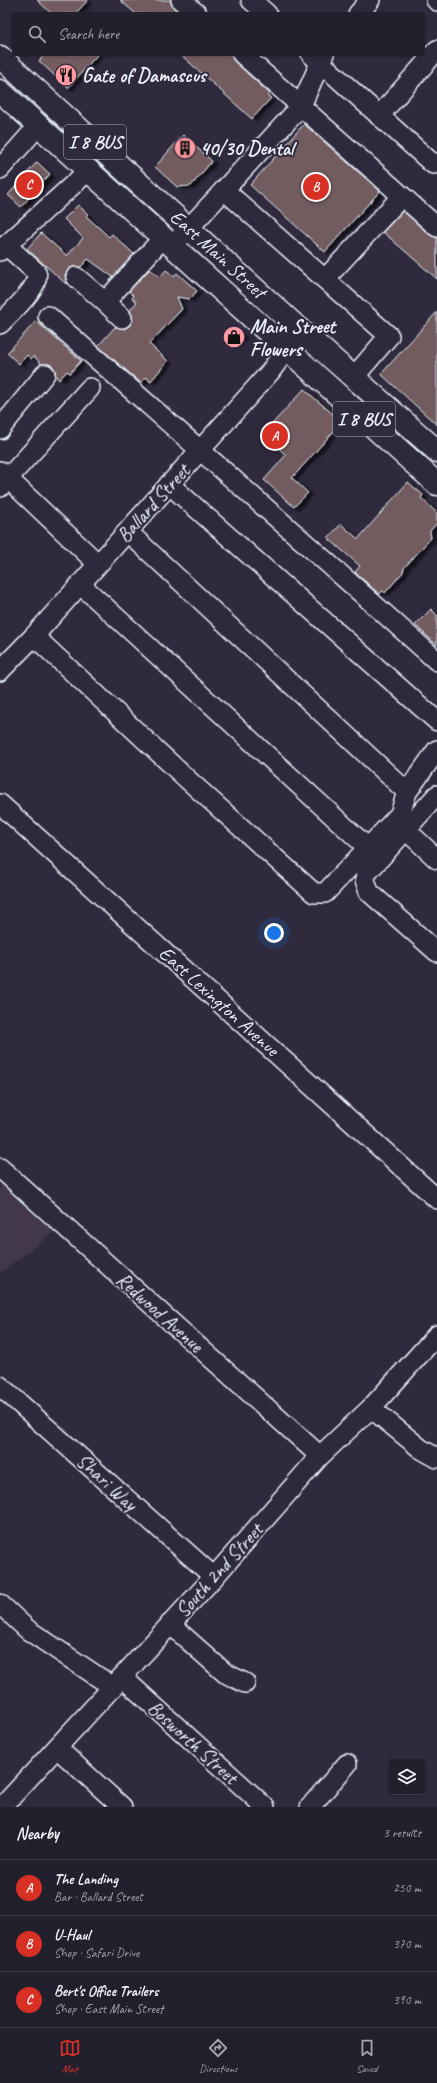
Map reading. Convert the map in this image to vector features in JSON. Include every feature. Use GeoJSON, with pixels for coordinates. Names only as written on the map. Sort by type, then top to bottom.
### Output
{"type":"FeatureCollection","features":[{"type":"Feature","properties":{"kind":"main road","name":"East Main Street"},"geometry":{"type":"LineString","coordinates":[[0,57],[190,228],[300,330],[437,451]]}},
{"type":"Feature","properties":{"kind":"main road","name":"East Main Street"},"geometry":{"type":"LineString","coordinates":[[0,91],[167,243],[437,484]]}},
{"type":"Feature","properties":{"kind":"street"},"geometry":{"type":"LineString","coordinates":[[182,0],[195,12]]}},
{"type":"Feature","properties":{"kind":"street"},"geometry":{"type":"LineString","coordinates":[[360,12],[370,0]]}},
{"type":"Feature","properties":{"kind":"street"},"geometry":{"type":"LineString","coordinates":[[379,116],[437,50]]}},
{"type":"Feature","properties":{"kind":"street"},"geometry":{"type":"LineString","coordinates":[[244,56],[437,227]]}},
{"type":"Feature","properties":{"kind":"street"},"geometry":{"type":"LineString","coordinates":[[105,302],[167,243],[190,228],[301,106],[318,57],[379,116],[433,164],[437,164]]}},
{"type":"Feature","properties":{"kind":"street"},"geometry":{"type":"LineString","coordinates":[[0,169],[38,126]]}},
{"type":"Feature","properties":{"kind":"street"},"geometry":{"type":"LineString","coordinates":[[0,324],[36,285],[38,276],[36,272],[3,248],[88,171]]}},
{"type":"Feature","properties":{"kind":"street"},"geometry":{"type":"LineString","coordinates":[[224,190],[389,336],[354,377]]}},
{"type":"Feature","properties":{"kind":"street"},"geometry":{"type":"LineString","coordinates":[[325,279],[402,196]]}},
{"type":"Feature","properties":{"kind":"street"},"geometry":{"type":"LineString","coordinates":[[76,277],[122,318]]}},
{"type":"Feature","properties":{"kind":"street"},"geometry":{"type":"LineString","coordinates":[[48,316],[252,498],[301,538],[437,661]]}},
{"type":"Feature","properties":{"kind":"street","name":"Ballard Street"},"geometry":{"type":"LineString","coordinates":[[0,671],[34,636],[128,532],[270,372],[300,330]]}},
{"type":"Feature","properties":{"kind":"street"},"geometry":{"type":"LineString","coordinates":[[0,429],[45,374]]}},
{"type":"Feature","properties":{"kind":"street"},"geometry":{"type":"LineString","coordinates":[[90,388],[3,479],[98,564]]}},
{"type":"Feature","properties":{"kind":"street"},"geometry":{"type":"LineString","coordinates":[[169,484],[437,721]]}},
{"type":"Feature","properties":{"kind":"street"},"geometry":{"type":"LineString","coordinates":[[128,532],[407,792]]}},
{"type":"Feature","properties":{"kind":"street"},"geometry":{"type":"LineString","coordinates":[[80,584],[368,848]]}},
{"type":"Feature","properties":{"kind":"street"},"geometry":{"type":"LineString","coordinates":[[34,636],[187,779],[314,893],[325,892],[400,814],[407,792],[437,750]]}},
{"type":"Feature","properties":{"kind":"street"},"geometry":{"type":"LineString","coordinates":[[435,801],[366,874],[365,880],[369,892],[437,952]]}},
{"type":"Feature","properties":{"kind":"street","name":"East Lexington Avenue"},"geometry":{"type":"LineString","coordinates":[[0,804],[437,1199]]}},
{"type":"Feature","properties":{"kind":"street"},"geometry":{"type":"LineString","coordinates":[[406,830],[437,859]]}},
{"type":"Feature","properties":{"kind":"street","name":"Redwood Avenue"},"geometry":{"type":"LineString","coordinates":[[0,1168],[320,1456]]}},
{"type":"Feature","properties":{"kind":"street","name":"South 2nd Street"},"geometry":{"type":"LineString","coordinates":[[2,1807],[214,1578],[320,1456],[371,1408],[437,1335]]}},
{"type":"Feature","properties":{"kind":"street","name":"Shari Way"},"geometry":{"type":"LineString","coordinates":[[0,1386],[214,1578]]}},
{"type":"Feature","properties":{"kind":"street"},"geometry":{"type":"LineString","coordinates":[[371,1408],[421,1449],[437,1458]]}},
{"type":"Feature","properties":{"kind":"street","name":"Bosworth Street"},"geometry":{"type":"LineString","coordinates":[[0,1604],[28,1630],[117,1682],[265,1807]]}},
{"type":"Feature","properties":{"kind":"street"},"geometry":{"type":"LineString","coordinates":[[170,1624],[225,1673],[245,1683]]}},
{"type":"Feature","properties":{"kind":"street"},"geometry":{"type":"LineString","coordinates":[[57,1748],[122,1807]]}},
{"type":"Feature","properties":{"kind":"street"},"geometry":{"type":"LineString","coordinates":[[310,1807],[347,1764]]}},
{"type":"Feature","properties":{"kind":"shaded area"},"geometry":{"type":"Polygon","coordinates":[[[0,1184],[54,1232],[0,1273],[0,1184]]]}},
{"type":"Feature","properties":{"kind":"building"},"geometry":{"type":"Polygon","coordinates":[[[37,0],[88,0],[77,12],[50,12],[37,0]]]}},
{"type":"Feature","properties":{"kind":"building"},"geometry":{"type":"Polygon","coordinates":[[[120,0],[170,0],[178,12],[134,12],[120,0]]]}},
{"type":"Feature","properties":{"kind":"building","name":"Gate of Damascus"},"geometry":{"type":"Polygon","coordinates":[[[43,56],[96,56],[68,88],[39,61],[43,56]]]}},
{"type":"Feature","properties":{"kind":"building"},"geometry":{"type":"Polygon","coordinates":[[[182,56],[232,56],[235,62],[270,94],[268,96],[271,98],[252,119],[182,56]]]}},
{"type":"Feature","properties":{"kind":"building"},"geometry":{"type":"Polygon","coordinates":[[[304,124],[380,191],[325,252],[250,185],[304,124]]]}},
{"type":"Feature","properties":{"kind":"building","name":"40/30 Dental"},"geometry":{"type":"Polygon","coordinates":[[[183,135],[212,161],[191,186],[177,187],[155,167],[183,135]]]}},
{"type":"Feature","properties":{"kind":"building"},"geometry":{"type":"Polygon","coordinates":[[[37,162],[50,174],[21,207],[8,195],[37,162]]]}},
{"type":"Feature","properties":{"kind":"building"},"geometry":{"type":"Polygon","coordinates":[[[78,205],[88,214],[86,216],[109,237],[112,234],[134,254],[113,277],[88,259],[81,267],[73,267],[68,270],[65,275],[66,284],[27,249],[41,233],[67,256],[83,238],[64,219],[78,205]]]}},
{"type":"Feature","properties":{"kind":"building"},"geometry":{"type":"Polygon","coordinates":[[[403,211],[430,235],[437,238],[437,279],[383,232],[403,211]]]}},
{"type":"Feature","properties":{"kind":"building"},"geometry":{"type":"Polygon","coordinates":[[[150,269],[160,277],[166,270],[174,276],[177,273],[197,291],[190,299],[177,297],[182,309],[149,344],[168,361],[150,382],[147,377],[141,383],[98,346],[115,327],[125,329],[130,325],[133,320],[130,310],[137,302],[132,298],[134,296],[129,291],[150,269]]]}},
{"type":"Feature","properties":{"kind":"building"},"geometry":{"type":"Polygon","coordinates":[[[437,312],[437,425],[381,374],[437,312]]]}},
{"type":"Feature","properties":{"kind":"building"},"geometry":{"type":"Polygon","coordinates":[[[36,321],[81,361],[70,373],[67,371],[59,380],[52,365],[41,364],[34,356],[31,359],[27,355],[19,364],[7,353],[36,321]]]}},
{"type":"Feature","properties":{"kind":"building","name":"Main Street Flowers"},"geometry":{"type":"Polygon","coordinates":[[[233,328],[242,336],[234,346],[225,338],[233,328]]]}},
{"type":"Feature","properties":{"kind":"building"},"geometry":{"type":"Polygon","coordinates":[[[304,389],[342,422],[292,478],[308,493],[294,507],[264,480],[286,455],[263,434],[304,389]]]}},
{"type":"Feature","properties":{"kind":"building"},"geometry":{"type":"Polygon","coordinates":[[[408,482],[423,495],[421,498],[437,513],[437,523],[430,531],[431,538],[404,568],[403,572],[385,593],[383,591],[379,594],[355,572],[360,566],[328,538],[341,524],[358,539],[408,482]]]}},
{"type":"Feature","properties":{"kind":"building"},"geometry":{"type":"Polygon","coordinates":[[[431,609],[437,615],[437,645],[415,625],[431,609]]]}},
{"type":"Feature","properties":{"kind":"place","name":"Gate of Damascus"},"geometry":{"type":"Point","coordinates":[66,75]}},
{"type":"Feature","properties":{"kind":"place","name":"40/30 Dental"},"geometry":{"type":"Point","coordinates":[185,148]}},
{"type":"Feature","properties":{"kind":"place","name":"Bert's Office Trailers"},"geometry":{"type":"Point","coordinates":[29,185]}},
{"type":"Feature","properties":{"kind":"place","name":"U-Haul"},"geometry":{"type":"Point","coordinates":[316,187]}},
{"type":"Feature","properties":{"kind":"place","name":"Main Street Flowers"},"geometry":{"type":"Point","coordinates":[234,337]}},
{"type":"Feature","properties":{"kind":"place","name":"The Landing"},"geometry":{"type":"Point","coordinates":[275,436]}}]}
